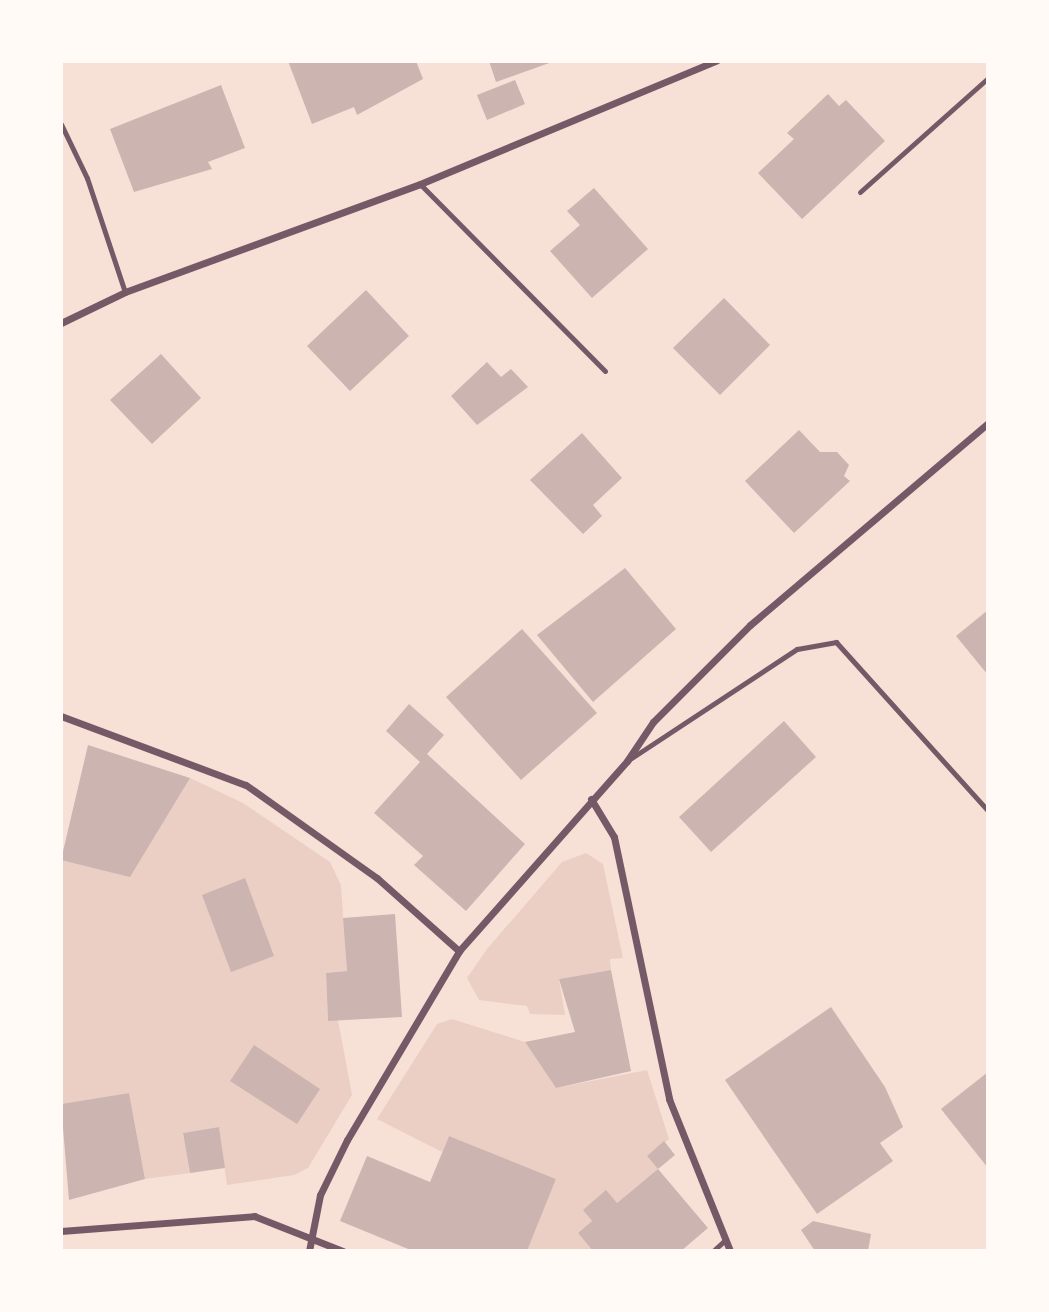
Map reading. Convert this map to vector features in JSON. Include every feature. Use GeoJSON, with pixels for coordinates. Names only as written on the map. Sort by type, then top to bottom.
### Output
{"type":"FeatureCollection","features":[{"type":"Feature","properties":{"kind":"street"},"geometry":{"type":"LineString","coordinates":[[61,323],[125,292],[420,184],[716,61]]}},
{"type":"Feature","properties":{"kind":"street"},"geometry":{"type":"LineString","coordinates":[[309,1251],[320,1195],[347,1140],[459,951],[627,761],[653,722],[750,625],[988,423]]}},
{"type":"Feature","properties":{"kind":"street"},"geometry":{"type":"LineString","coordinates":[[61,716],[246,785],[377,878],[459,951]]}},
{"type":"Feature","properties":{"kind":"street"},"geometry":{"type":"LineString","coordinates":[[591,799],[614,837],[669,1099],[730,1251]]}},
{"type":"Feature","properties":{"kind":"street"},"geometry":{"type":"LineString","coordinates":[[61,1231],[254,1216],[343,1251]]}},
{"type":"Feature","properties":{"kind":"lane"},"geometry":{"type":"LineString","coordinates":[[860,192],[988,78]]}},
{"type":"Feature","properties":{"kind":"lane"},"geometry":{"type":"LineString","coordinates":[[61,124],[125,292]]}},
{"type":"Feature","properties":{"kind":"lane"},"geometry":{"type":"LineString","coordinates":[[420,184],[605,371]]}},
{"type":"Feature","properties":{"kind":"lane"},"geometry":{"type":"LineString","coordinates":[[627,761],[797,649],[836,642],[988,811]]}},
{"type":"Feature","properties":{"kind":"lane"},"geometry":{"type":"LineString","coordinates":[[713,1251],[724,1241]]}},
{"type":"Feature","properties":{"kind":"shaded area"},"geometry":{"type":"Polygon","coordinates":[[[190,778],[243,803],[330,862],[341,885],[347,971],[326,973],[328,1020],[338,1020],[352,1095],[308,1168],[294,1175],[227,1185],[219,1127],[183,1133],[190,1173],[145,1179],[129,1093],[61,1104],[61,860],[190,778]]]}},
{"type":"Feature","properties":{"kind":"shaded area"},"geometry":{"type":"Polygon","coordinates":[[[586,853],[603,864],[623,958],[610,959],[611,970],[559,979],[565,1015],[530,1014],[527,1006],[479,1000],[467,978],[487,949],[562,862],[586,853]]]}},
{"type":"Feature","properties":{"kind":"shaded area"},"geometry":{"type":"Polygon","coordinates":[[[452,1019],[525,1042],[556,1088],[647,1070],[669,1139],[647,1156],[658,1169],[617,1203],[583,1210],[592,1221],[578,1233],[593,1251],[527,1251],[556,1179],[449,1136],[442,1152],[377,1119],[437,1024],[452,1019]]]}},
{"type":"Feature","properties":{"kind":"building"},"geometry":{"type":"Polygon","coordinates":[[[288,61],[416,61],[423,79],[357,115],[354,107],[312,124],[288,61]]]}},
{"type":"Feature","properties":{"kind":"building"},"geometry":{"type":"Polygon","coordinates":[[[489,61],[552,61],[552,62],[496,82],[489,61]]]}},
{"type":"Feature","properties":{"kind":"building"},"geometry":{"type":"Polygon","coordinates":[[[515,80],[525,104],[487,120],[477,95],[515,80]]]}},
{"type":"Feature","properties":{"kind":"building"},"geometry":{"type":"Polygon","coordinates":[[[221,85],[245,148],[208,162],[212,169],[134,192],[110,129],[221,85]]]}},
{"type":"Feature","properties":{"kind":"building"},"geometry":{"type":"Polygon","coordinates":[[[828,94],[839,106],[846,100],[885,141],[802,219],[758,173],[794,139],[787,133],[828,94]]]}},
{"type":"Feature","properties":{"kind":"building"},"geometry":{"type":"Polygon","coordinates":[[[594,188],[648,249],[592,298],[550,251],[580,225],[567,211],[594,188]]]}},
{"type":"Feature","properties":{"kind":"building"},"geometry":{"type":"Polygon","coordinates":[[[366,290],[409,336],[350,391],[307,346],[366,290]]]}},
{"type":"Feature","properties":{"kind":"building"},"geometry":{"type":"Polygon","coordinates":[[[724,298],[770,345],[720,395],[673,348],[724,298]]]}},
{"type":"Feature","properties":{"kind":"building"},"geometry":{"type":"Polygon","coordinates":[[[161,354],[201,398],[152,444],[110,400],[161,354]]]}},
{"type":"Feature","properties":{"kind":"building"},"geometry":{"type":"Polygon","coordinates":[[[487,362],[501,377],[511,369],[528,387],[477,425],[451,396],[487,362]]]}},
{"type":"Feature","properties":{"kind":"building"},"geometry":{"type":"Polygon","coordinates":[[[799,430],[820,452],[837,452],[849,465],[844,476],[850,481],[794,533],[745,481],[799,430]]]}},
{"type":"Feature","properties":{"kind":"building"},"geometry":{"type":"Polygon","coordinates":[[[582,433],[622,478],[593,505],[602,516],[583,534],[530,480],[582,433]]]}},
{"type":"Feature","properties":{"kind":"building"},"geometry":{"type":"Polygon","coordinates":[[[625,568],[676,629],[593,702],[537,635],[625,568]]]}},
{"type":"Feature","properties":{"kind":"building"},"geometry":{"type":"Polygon","coordinates":[[[988,610],[988,675],[956,636],[988,610]]]}},
{"type":"Feature","properties":{"kind":"building"},"geometry":{"type":"Polygon","coordinates":[[[522,629],[597,713],[521,780],[446,697],[522,629]]]}},
{"type":"Feature","properties":{"kind":"building"},"geometry":{"type":"Polygon","coordinates":[[[409,704],[444,735],[427,754],[525,844],[466,911],[414,865],[423,856],[374,813],[420,762],[386,731],[409,704]]]}},
{"type":"Feature","properties":{"kind":"building"},"geometry":{"type":"Polygon","coordinates":[[[784,721],[816,757],[711,852],[679,817],[784,721]]]}},
{"type":"Feature","properties":{"kind":"building"},"geometry":{"type":"Polygon","coordinates":[[[88,745],[190,778],[130,877],[61,860],[88,745]]]}},
{"type":"Feature","properties":{"kind":"building"},"geometry":{"type":"Polygon","coordinates":[[[245,878],[274,956],[231,972],[202,895],[245,878]]]}},
{"type":"Feature","properties":{"kind":"building"},"geometry":{"type":"Polygon","coordinates":[[[395,914],[402,1017],[328,1021],[326,973],[347,971],[343,918],[395,914]]]}},
{"type":"Feature","properties":{"kind":"building"},"geometry":{"type":"Polygon","coordinates":[[[611,970],[631,1071],[556,1088],[525,1042],[575,1032],[559,979],[611,970]]]}},
{"type":"Feature","properties":{"kind":"building"},"geometry":{"type":"Polygon","coordinates":[[[831,1007],[885,1087],[903,1127],[880,1143],[893,1161],[817,1214],[725,1080],[831,1007]]]}},
{"type":"Feature","properties":{"kind":"building"},"geometry":{"type":"Polygon","coordinates":[[[254,1045],[320,1089],[297,1124],[230,1081],[254,1045]]]}},
{"type":"Feature","properties":{"kind":"building"},"geometry":{"type":"Polygon","coordinates":[[[988,1072],[988,1168],[941,1109],[988,1072]]]}},
{"type":"Feature","properties":{"kind":"building"},"geometry":{"type":"Polygon","coordinates":[[[129,1093],[145,1179],[69,1200],[61,1104],[129,1093]]]}},
{"type":"Feature","properties":{"kind":"building"},"geometry":{"type":"Polygon","coordinates":[[[219,1127],[225,1168],[190,1173],[183,1133],[219,1127]]]}},
{"type":"Feature","properties":{"kind":"building"},"geometry":{"type":"Polygon","coordinates":[[[449,1136],[556,1179],[527,1251],[413,1251],[340,1221],[367,1156],[430,1182],[449,1136]]]}},
{"type":"Feature","properties":{"kind":"building"},"geometry":{"type":"Polygon","coordinates":[[[664,1141],[675,1155],[658,1169],[647,1156],[664,1141]]]}},
{"type":"Feature","properties":{"kind":"building"},"geometry":{"type":"Polygon","coordinates":[[[658,1169],[708,1228],[681,1251],[593,1251],[578,1233],[592,1221],[583,1210],[606,1190],[617,1203],[658,1169]]]}},
{"type":"Feature","properties":{"kind":"building"},"geometry":{"type":"Polygon","coordinates":[[[813,1221],[871,1234],[868,1251],[815,1251],[801,1230],[813,1221]]]}}]}
